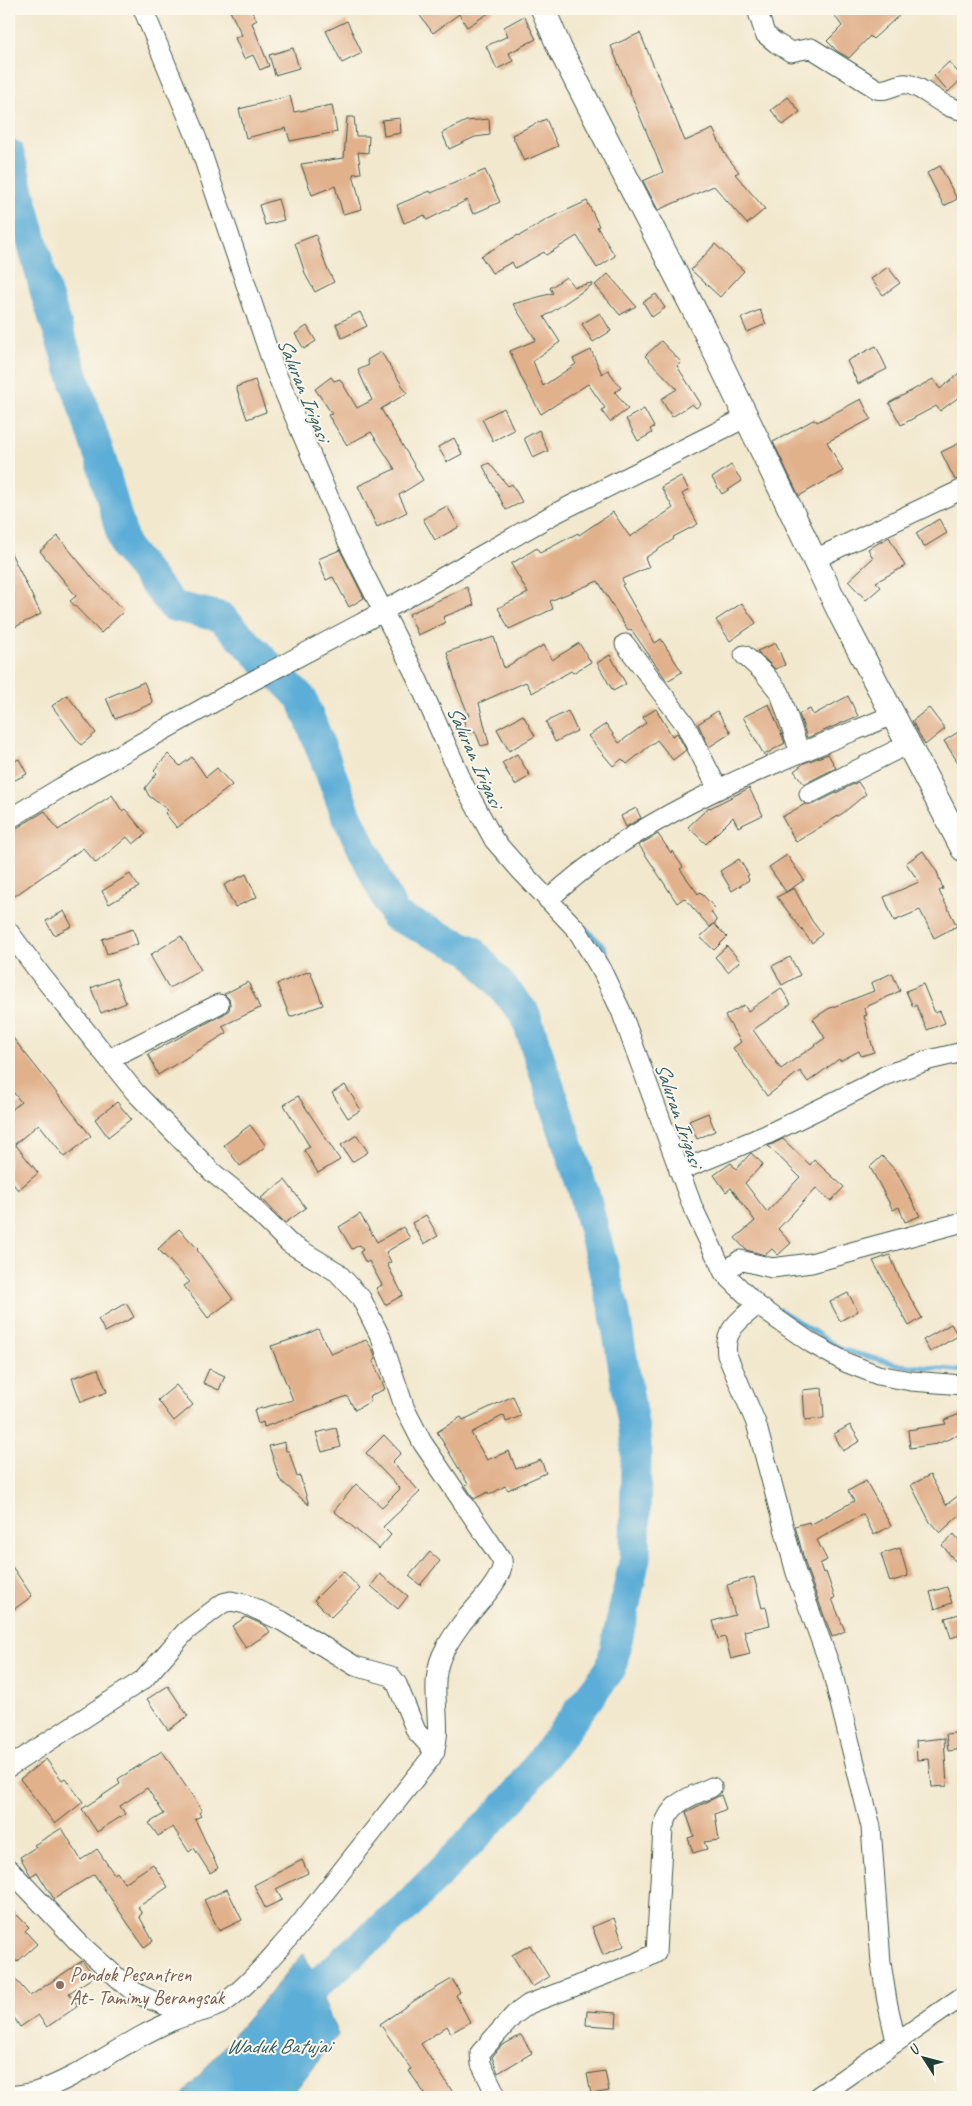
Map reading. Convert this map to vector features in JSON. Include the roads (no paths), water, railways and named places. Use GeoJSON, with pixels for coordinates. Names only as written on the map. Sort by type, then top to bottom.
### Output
{"type":"FeatureCollection","features":[{"type":"Feature","properties":{"kind":"street"},"geometry":{"type":"LineString","coordinates":[[143,9],[197,139],[274,368],[346,538],[385,610],[464,785],[490,833],[521,871],[553,895],[602,971],[621,1011],[699,1222],[757,1305],[811,1343],[835,1357],[864,1370],[911,1382],[963,1385]]}},
{"type":"Feature","properties":{"kind":"street"},"geometry":{"type":"LineString","coordinates":[[543,9],[560,49],[707,335],[745,418],[815,559],[963,849]]}},
{"type":"Feature","properties":{"kind":"street"},"geometry":{"type":"LineString","coordinates":[[756,9],[764,34],[786,50],[791,52],[810,48],[877,89],[884,90],[900,84],[908,84],[942,103],[955,109],[963,110]]}},
{"type":"Feature","properties":{"kind":"street"},"geometry":{"type":"LineString","coordinates":[[9,820],[243,686],[385,610],[554,514],[745,418]]}},
{"type":"Feature","properties":{"kind":"street"},"geometry":{"type":"LineString","coordinates":[[815,559],[963,489]]}},
{"type":"Feature","properties":{"kind":"street"},"geometry":{"type":"LineString","coordinates":[[625,644],[685,724],[718,790]]}},
{"type":"Feature","properties":{"kind":"street"},"geometry":{"type":"LineString","coordinates":[[744,655],[764,673],[780,693],[800,753]]}},
{"type":"Feature","properties":{"kind":"street"},"geometry":{"type":"LineString","coordinates":[[553,895],[620,842],[718,790],[800,753],[893,715]]}},
{"type":"Feature","properties":{"kind":"street"},"geometry":{"type":"LineString","coordinates":[[809,794],[908,744]]}},
{"type":"Feature","properties":{"kind":"street"},"geometry":{"type":"LineString","coordinates":[[9,932],[135,1092],[212,1172],[238,1193],[289,1243],[338,1272],[361,1298],[381,1338],[405,1409],[422,1442],[502,1560],[503,1565],[501,1572],[483,1600],[462,1624],[445,1650],[436,1669],[437,1744],[435,1752],[376,1830],[268,1960],[223,2003],[167,2024],[51,2085],[34,2092],[9,2096]]}},
{"type":"Feature","properties":{"kind":"street"},"geometry":{"type":"LineString","coordinates":[[109,1059],[219,1004]]}},
{"type":"Feature","properties":{"kind":"street"},"geometry":{"type":"LineString","coordinates":[[680,1171],[766,1135],[886,1075],[929,1060],[963,1052]]}},
{"type":"Feature","properties":{"kind":"street"},"geometry":{"type":"LineString","coordinates":[[730,1267],[772,1268],[811,1263],[963,1222]]}},
{"type":"Feature","properties":{"kind":"street"},"geometry":{"type":"LineString","coordinates":[[757,1305],[732,1329],[725,1343],[727,1355],[756,1423],[796,1573],[832,1671],[871,1827],[881,1963],[896,2041]]}},
{"type":"Feature","properties":{"kind":"street"},"geometry":{"type":"LineString","coordinates":[[9,1767],[144,1679],[186,1631],[224,1603],[232,1601],[245,1604],[282,1621],[355,1666],[391,1676],[397,1684],[416,1731],[435,1752]]}},
{"type":"Feature","properties":{"kind":"street"},"geometry":{"type":"LineString","coordinates":[[496,2097],[481,2064],[480,2053],[514,2015],[529,2004],[655,1954],[658,1946],[663,1828],[666,1818],[678,1803],[712,1787]]}},
{"type":"Feature","properties":{"kind":"street"},"geometry":{"type":"LineString","coordinates":[[9,1869],[79,1943],[135,1993],[188,2015]]}},
{"type":"Feature","properties":{"kind":"street"},"geometry":{"type":"LineString","coordinates":[[817,2097],[837,2092],[896,2041],[963,1996]]}},
{"type":"Feature","properties":{"kind":"water","name":"Waduk Batujai"},"geometry":{"type":"Polygon","coordinates":[[[304,1953],[338,2035],[290,2097],[181,2097],[304,1953]]]}},
{"type":"Feature","properties":{"kind":"waterway"},"geometry":{"type":"LineString","coordinates":[[9,154],[46,294],[102,463],[125,547],[173,606],[221,617],[302,699],[347,816],[395,916],[472,951],[525,1014],[584,1193],[614,1309],[636,1442],[635,1558],[611,1668],[514,1797],[406,1907],[317,1984]]}},
{"type":"Feature","properties":{"kind":"waterway","name":"Saluran Irigasi"},"geometry":{"type":"LineString","coordinates":[[585,928],[604,947],[614,977]]}},
{"type":"Feature","properties":{"kind":"waterway","name":"Saluran Irigasi"},"geometry":{"type":"LineString","coordinates":[[780,1310],[843,1350],[900,1365],[963,1371]]}},
{"type":"Feature","properties":{"kind":"place","name":"Pondok Pesantren At- Tamimy Berangsak"},"geometry":{"type":"Point","coordinates":[60,1985]}}]}
